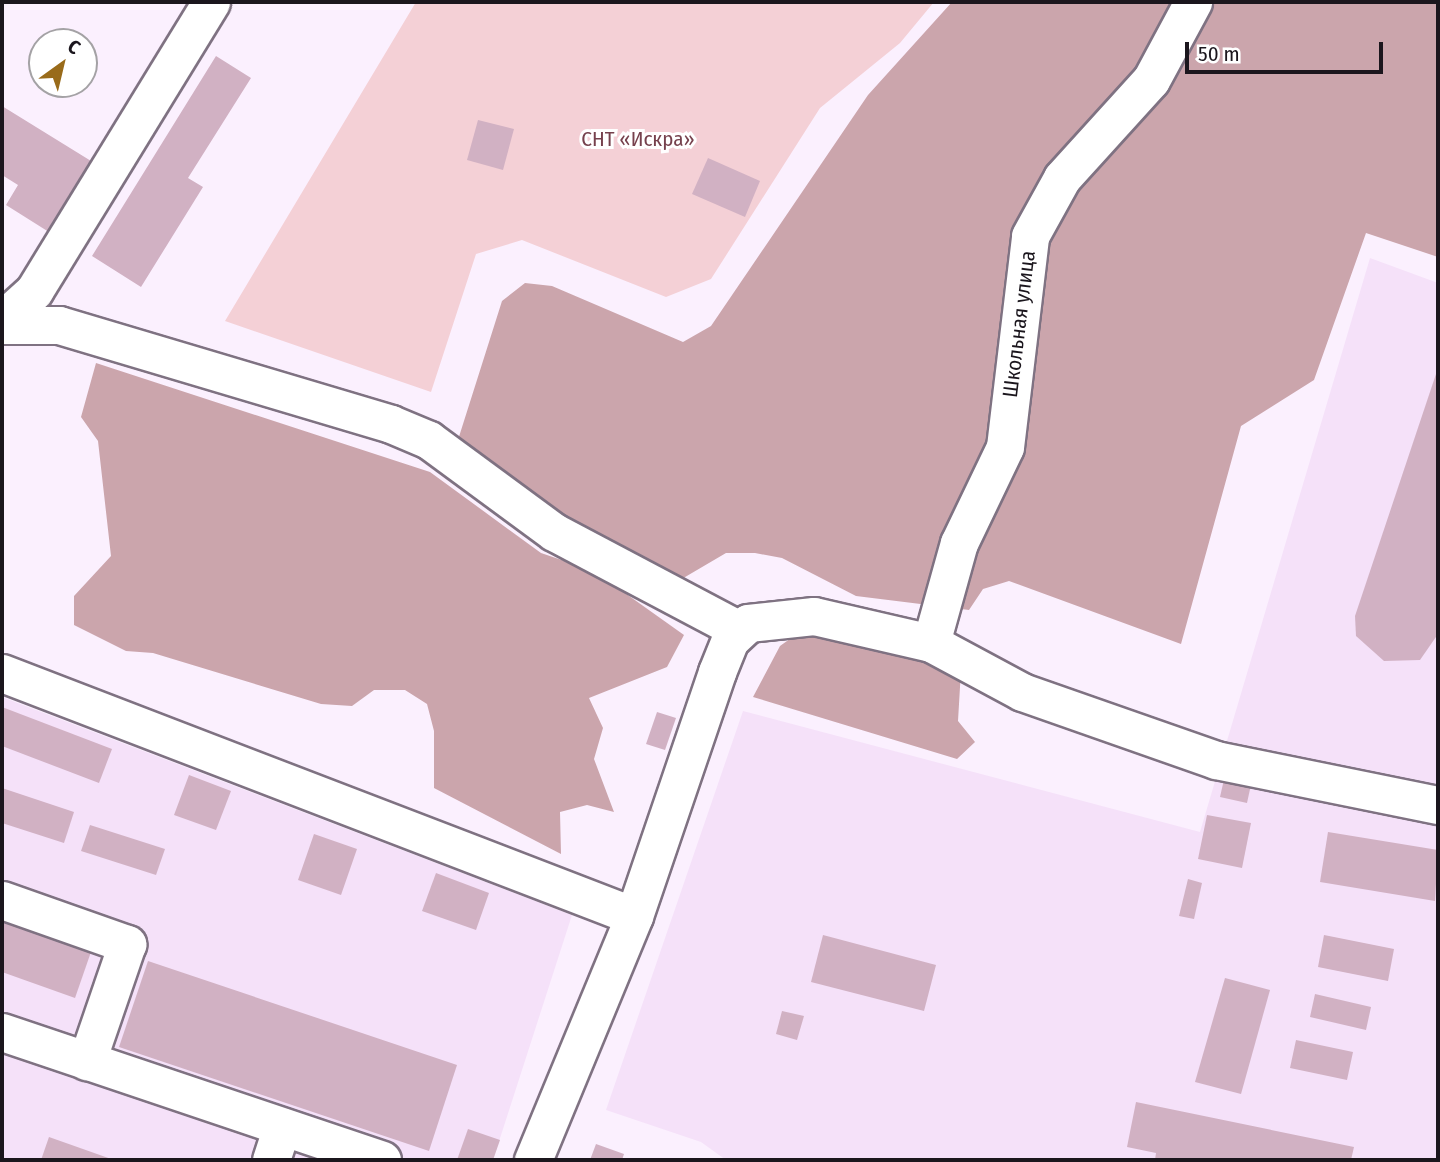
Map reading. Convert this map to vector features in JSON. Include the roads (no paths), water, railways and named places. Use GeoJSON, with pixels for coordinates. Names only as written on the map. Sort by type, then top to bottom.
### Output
{"type":"FeatureCollection","features":[{"type":"Feature","properties":{"kind":"street"},"geometry":{"type":"LineString","coordinates":[[2,322],[34,291],[211,2]]}},
{"type":"Feature","properties":{"kind":"street","name":"Школьная улица"},"geometry":{"type":"LineString","coordinates":[[931,643],[959,543],[1005,447],[1030,236],[1062,178],[1151,80],[1193,2]]}},
{"type":"Feature","properties":{"kind":"street"},"geometry":{"type":"LineString","coordinates":[[2,322],[60,325],[391,424],[429,440],[554,532],[738,630]]}},
{"type":"Feature","properties":{"kind":"street"},"geometry":{"type":"LineString","coordinates":[[533,1160],[634,916],[717,672],[738,630],[781,616],[814,616],[931,643],[1023,692],[1216,760],[1438,805]]}},
{"type":"Feature","properties":{"kind":"street"},"geometry":{"type":"LineString","coordinates":[[2,673],[634,916]]}},
{"type":"Feature","properties":{"kind":"street"},"geometry":{"type":"LineString","coordinates":[[2,900],[127,944],[87,1061]]}},
{"type":"Feature","properties":{"kind":"street"},"geometry":{"type":"LineString","coordinates":[[2,1032],[87,1061],[277,1143],[382,1160]]}},
{"type":"Feature","properties":{"kind":"park label","name":"СНТ «Искра»"},"geometry":{"type":"Point","coordinates":[638,139]}}]}
